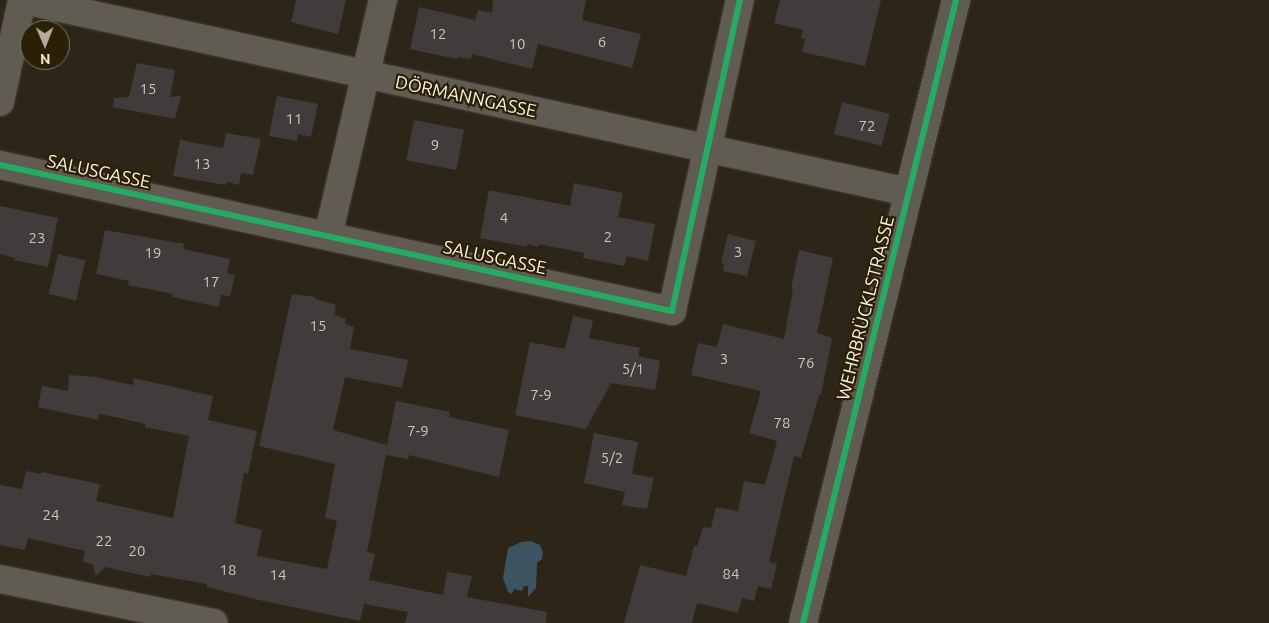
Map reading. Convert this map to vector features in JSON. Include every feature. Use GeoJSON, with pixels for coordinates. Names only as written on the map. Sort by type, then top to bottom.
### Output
{"type":"FeatureCollection","features":[{"type":"Feature","properties":{"kind":"street","name":"DÖRMANNGASSE"},"geometry":{"type":"LineString","coordinates":[[23,0],[908,192]]}},
{"type":"Feature","properties":{"kind":"street"},"geometry":{"type":"LineString","coordinates":[[0,102],[23,0]]}},
{"type":"Feature","properties":{"kind":"street"},"geometry":{"type":"LineString","coordinates":[[328,236],[383,0]]}},
{"type":"Feature","properties":{"kind":"street","name":"SALUSGASSE"},"geometry":{"type":"LineString","coordinates":[[0,165],[672,311],[740,0]]}},
{"type":"Feature","properties":{"kind":"street","name":"WEHRBRÜCKLSTRASSE"},"geometry":{"type":"LineString","coordinates":[[803,623],[956,0]]}},
{"type":"Feature","properties":{"kind":"street"},"geometry":{"type":"LineString","coordinates":[[0,579],[214,623]]}},
{"type":"Feature","properties":{"kind":"water"},"geometry":{"type":"Polygon","coordinates":[[[531,541],[540,545],[543,553],[542,559],[537,563],[536,588],[528,597],[528,586],[524,586],[522,591],[514,589],[512,594],[508,592],[503,578],[508,548],[521,542],[531,541]]]}},
{"type":"Feature","properties":{"kind":"building"},"geometry":{"type":"Polygon","coordinates":[[[296,0],[346,0],[338,34],[291,22],[296,0]]]}},
{"type":"Feature","properties":{"kind":"building"},"geometry":{"type":"Polygon","coordinates":[[[493,0],[586,0],[582,20],[641,34],[632,68],[538,44],[532,69],[472,54],[471,59],[458,57],[457,59],[410,49],[419,7],[475,20],[478,10],[492,13],[493,0]]]}},
{"type":"Feature","properties":{"kind":"building"},"geometry":{"type":"Polygon","coordinates":[[[780,0],[881,0],[865,66],[802,52],[805,39],[801,38],[803,30],[774,23],[780,0]]]}},
{"type":"Feature","properties":{"kind":"building"},"geometry":{"type":"Polygon","coordinates":[[[137,63],[175,70],[170,97],[181,96],[175,119],[113,107],[114,98],[129,97],[137,63]]]}},
{"type":"Feature","properties":{"kind":"building"},"geometry":{"type":"Polygon","coordinates":[[[277,96],[318,104],[311,137],[298,134],[297,141],[269,136],[277,96]]]}},
{"type":"Feature","properties":{"kind":"building"},"geometry":{"type":"Polygon","coordinates":[[[842,102],[890,114],[882,146],[834,134],[842,102]]]}},
{"type":"Feature","properties":{"kind":"building"},"geometry":{"type":"Polygon","coordinates":[[[414,120],[464,130],[456,170],[406,160],[414,120]]]}},
{"type":"Feature","properties":{"kind":"building"},"geometry":{"type":"Polygon","coordinates":[[[226,133],[261,139],[253,175],[241,173],[239,185],[227,182],[226,185],[173,176],[180,140],[223,148],[226,133]]]}},
{"type":"Feature","properties":{"kind":"building"},"geometry":{"type":"Polygon","coordinates":[[[574,183],[623,193],[618,217],[655,224],[648,261],[627,256],[624,266],[583,258],[584,253],[539,244],[538,247],[528,244],[527,247],[480,238],[489,190],[570,206],[574,183]]]}},
{"type":"Feature","properties":{"kind":"building"},"geometry":{"type":"Polygon","coordinates":[[[0,206],[58,218],[48,267],[14,260],[15,258],[0,254],[0,206]]]}},
{"type":"Feature","properties":{"kind":"building"},"geometry":{"type":"Polygon","coordinates":[[[105,230],[184,244],[183,249],[230,259],[227,273],[235,275],[230,296],[221,295],[219,307],[172,297],[173,294],[128,285],[129,281],[96,274],[105,230]]]}},
{"type":"Feature","properties":{"kind":"building"},"geometry":{"type":"Polygon","coordinates":[[[728,234],[756,241],[747,276],[723,271],[724,264],[721,263],[728,234]]]}},
{"type":"Feature","properties":{"kind":"building"},"geometry":{"type":"Polygon","coordinates":[[[799,250],[833,258],[817,333],[832,338],[821,395],[819,395],[801,458],[794,456],[769,562],[777,564],[771,589],[758,586],[754,601],[742,598],[738,613],[697,603],[692,623],[624,623],[640,565],[686,576],[694,546],[697,547],[703,527],[711,528],[716,507],[738,511],[744,481],[765,485],[777,441],[749,433],[761,391],[691,375],[698,343],[717,347],[723,324],[784,339],[799,250]]]}},
{"type":"Feature","properties":{"kind":"building"},"geometry":{"type":"Polygon","coordinates":[[[58,254],[85,260],[76,300],[49,294],[58,254]]]}},
{"type":"Feature","properties":{"kind":"building"},"geometry":{"type":"Polygon","coordinates":[[[292,294],[315,297],[315,299],[336,305],[334,315],[346,319],[345,324],[354,327],[350,349],[408,360],[402,388],[345,377],[333,430],[387,445],[396,401],[450,412],[449,417],[509,430],[499,477],[409,455],[408,459],[386,455],[367,552],[375,554],[369,580],[443,595],[447,572],[472,576],[467,597],[547,612],[546,623],[405,623],[408,612],[364,604],[360,621],[259,600],[207,587],[207,584],[151,574],[150,577],[105,567],[96,576],[92,564],[83,562],[85,551],[28,538],[25,550],[0,545],[0,485],[22,489],[26,471],[41,474],[41,472],[100,484],[96,501],[173,518],[189,436],[145,427],[145,424],[120,418],[99,414],[98,420],[38,407],[42,386],[68,391],[69,375],[95,377],[133,385],[134,378],[213,396],[208,420],[257,431],[248,474],[244,473],[235,523],[262,530],[257,556],[327,569],[337,521],[325,518],[335,464],[259,446],[292,294]]]}},
{"type":"Feature","properties":{"kind":"building"},"geometry":{"type":"Polygon","coordinates":[[[573,316],[593,320],[589,338],[640,348],[638,356],[660,361],[655,390],[611,383],[586,429],[515,415],[530,342],[565,349],[573,316]]]}},
{"type":"Feature","properties":{"kind":"building"},"geometry":{"type":"Polygon","coordinates":[[[594,433],[638,442],[632,474],[654,478],[647,509],[622,505],[625,492],[584,483],[594,433]]]}},
{"type":"Feature","properties":{"kind":"cycle path"},"geometry":{"type":"LineString","coordinates":[[0,165],[672,311],[740,0]]}},
{"type":"Feature","properties":{"kind":"cycle path"},"geometry":{"type":"LineString","coordinates":[[803,623],[956,0]]}}]}
